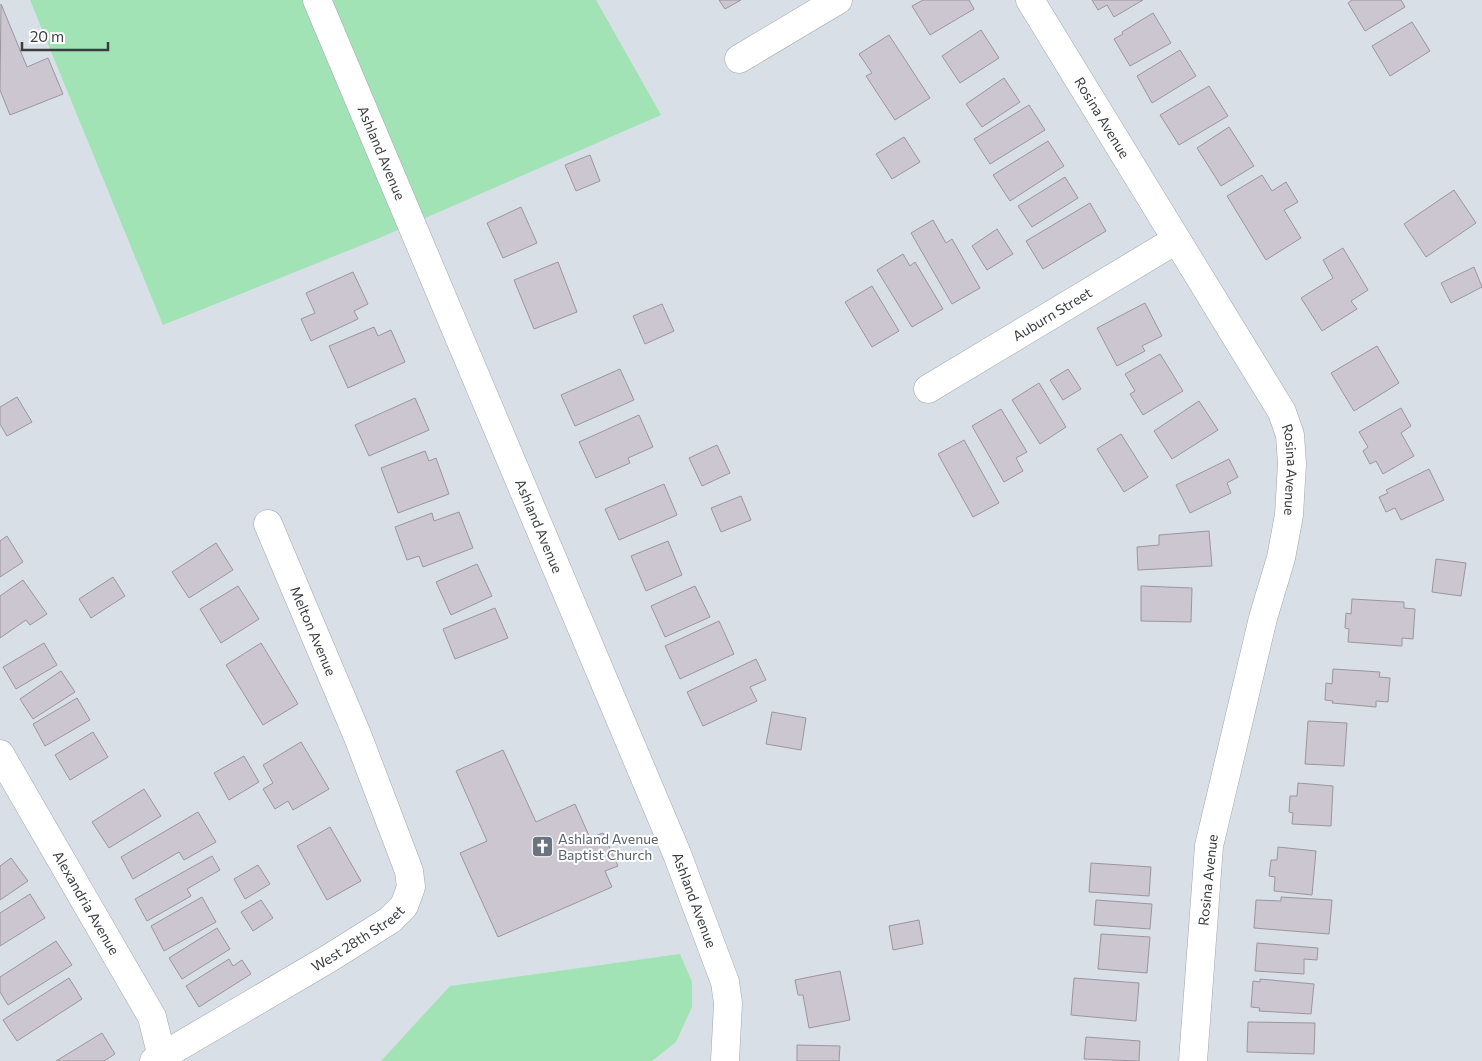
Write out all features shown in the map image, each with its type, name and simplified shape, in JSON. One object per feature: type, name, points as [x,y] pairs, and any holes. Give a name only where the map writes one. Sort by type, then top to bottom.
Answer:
[{"type":"street","name":"Ashland Avenue","points":[[317,0],[677,854],[725,982],[728,1003],[724,1061]]},
{"type":"street","points":[[739,59],[838,0]]},
{"type":"street","name":"Rosina Avenue","points":[[1030,0],[1282,412],[1290,434],[1292,464],[1290,515],[1281,558],[1263,618],[1209,846],[1193,1061]]},
{"type":"street","name":"Auburn Street","points":[[928,389],[1176,240]]},
{"type":"street","name":"Melton Avenue","points":[[268,524],[358,737]]},
{"type":"street","name":"West 28th Street","points":[[160,1059],[328,959],[390,920],[404,906],[411,887],[410,871],[358,737]]},
{"type":"street","name":"Alexandria Avenue","points":[[0,754],[152,1017],[160,1059]]},
{"type":"green space","points":[[30,0],[596,0],[661,115],[377,239],[163,325]]},
{"type":"green space","points":[[680,954],[692,982],[692,1007],[676,1042],[652,1061],[381,1061],[450,986]]},
{"type":"building","points":[[719,0],[741,0],[725,9]]},
{"type":"building","points":[[923,0],[969,0],[974,9],[930,35],[912,6]]},
{"type":"building","points":[[1092,0],[1143,0],[1114,17],[1107,5],[1098,10]]},
{"type":"building","points":[[1352,0],[1401,0],[1405,7],[1365,31],[1348,3]]},
{"type":"building","points":[[1,4],[27,67],[48,58],[63,94],[10,115],[0,90]]},
{"type":"building","points":[[1153,13],[1171,43],[1130,66],[1114,39]]},
{"type":"building","points":[[1412,22],[1430,51],[1390,76],[1372,46]]},
{"type":"building","points":[[981,30],[999,58],[960,83],[942,56]]},
{"type":"building","points":[[889,35],[930,98],[895,120],[866,76],[872,73],[859,54]]},
{"type":"building","points":[[1180,50],[1196,76],[1152,103],[1137,76]]},
{"type":"building","points":[[1004,78],[1020,102],[982,127],[966,104]]},
{"type":"building","points":[[1209,86],[1228,116],[1179,145],[1160,115]]},
{"type":"building","points":[[1029,105],[1045,130],[990,164],[974,139]]},
{"type":"building","points":[[1229,127],[1254,166],[1221,186],[1197,148]]},
{"type":"building","points":[[904,137],[920,162],[892,179],[876,154]]},
{"type":"building","points":[[1048,141],[1064,166],[1010,201],[993,175]]},
{"type":"building","points":[[590,155],[600,181],[576,191],[565,165]]},
{"type":"building","points":[[1262,175],[1272,191],[1286,182],[1298,202],[1284,210],[1301,238],[1266,260],[1227,196]]},
{"type":"building","points":[[1065,177],[1078,198],[1032,227],[1018,206]]},
{"type":"building","points":[[1454,190],[1476,223],[1426,257],[1404,224]]},
{"type":"building","points":[[1090,203],[1106,231],[1043,269],[1026,241]]},
{"type":"building","points":[[521,207],[537,243],[503,258],[487,223]]},
{"type":"building","points":[[933,220],[946,243],[952,239],[980,288],[952,304],[911,233]]},
{"type":"building","points":[[997,229],[1013,254],[987,270],[972,246]]},
{"type":"building","points":[[1343,248],[1368,290],[1351,301],[1357,309],[1322,331],[1301,298],[1333,278],[1323,260]]},
{"type":"building","points":[[903,254],[910,266],[915,262],[943,309],[912,327],[877,270]]},
{"type":"building","points":[[558,262],[577,312],[534,329],[514,280]]},
{"type":"building","points":[[1474,267],[1482,287],[1451,303],[1441,283]]},
{"type":"building","points":[[353,272],[368,304],[354,311],[358,319],[311,341],[301,319],[315,313],[306,293]]},
{"type":"building","points":[[872,286],[899,331],[872,347],[845,302]]},
{"type":"building","points":[[1145,303],[1162,336],[1142,346],[1145,351],[1117,366],[1097,328]]},
{"type":"building","points":[[662,304],[674,331],[645,344],[633,316]]},
{"type":"building","points":[[374,327],[378,336],[391,330],[405,362],[348,388],[329,346]]},
{"type":"building","points":[[1377,346],[1399,383],[1354,411],[1331,373]]},
{"type":"building","points":[[1160,354],[1183,391],[1143,415],[1130,394],[1135,391],[1125,374]]},
{"type":"building","points":[[620,369],[634,400],[575,426],[561,395]]},
{"type":"building","points":[[1068,369],[1081,389],[1063,400],[1050,380]]},
{"type":"building","points":[[1039,383],[1066,427],[1040,444],[1012,400]]},
{"type":"building","points":[[17,397],[32,422],[7,436],[0,424],[0,407]]},
{"type":"building","points":[[415,398],[429,430],[369,456],[355,425]]},
{"type":"building","points":[[1199,401],[1218,430],[1172,459],[1154,431]]},
{"type":"building","points":[[1401,408],[1411,426],[1401,433],[1414,456],[1383,474],[1376,461],[1370,464],[1363,451],[1368,447],[1359,432]]},
{"type":"building","points":[[1001,409],[1027,452],[1016,458],[1023,471],[1004,482],[972,426]]},
{"type":"building","points":[[639,415],[653,447],[628,458],[630,463],[596,478],[579,442]]},
{"type":"building","points":[[1121,434],[1148,477],[1124,492],[1097,449]]},
{"type":"building","points":[[964,440],[999,503],[973,517],[938,454]]},
{"type":"building","points":[[717,445],[730,473],[702,486],[689,458]]},
{"type":"building","points":[[425,451],[429,461],[436,458],[449,494],[398,513],[381,468]]},
{"type":"building","points":[[1229,459],[1238,477],[1227,483],[1231,493],[1190,513],[1176,485]]},
{"type":"building","points":[[1429,469],[1444,500],[1401,520],[1395,508],[1386,512],[1379,497],[1388,493],[1386,490]]},
{"type":"building","points":[[664,484],[677,515],[619,540],[605,509]]},
{"type":"building","points":[[741,496],[751,520],[721,532],[711,508]]},
{"type":"building","points":[[459,512],[473,548],[423,567],[419,556],[407,560],[395,527],[432,513],[434,521]]},
{"type":"building","points":[[1209,531],[1212,566],[1138,570],[1137,547],[1159,545],[1159,535]]},
{"type":"building","points":[[7,536],[23,562],[0,577],[0,541]]},
{"type":"building","points":[[668,541],[682,575],[646,591],[631,556]]},
{"type":"building","points":[[216,543],[233,570],[189,598],[172,572]]},
{"type":"building","points":[[1436,559],[1466,563],[1461,596],[1432,592]]},
{"type":"building","points":[[477,564],[492,596],[451,615],[436,582]]},
{"type":"building","points":[[113,577],[125,596],[91,618],[79,599]]},
{"type":"building","points":[[23,580],[47,614],[30,625],[26,620],[0,638],[0,596]]},
{"type":"building","points":[[238,586],[259,619],[221,643],[200,609]]},
{"type":"building","points":[[695,586],[710,617],[665,637],[651,606]]},
{"type":"building","points":[[1141,586],[1192,588],[1191,622],[1141,621]]},
{"type":"building","points":[[1352,599],[1404,602],[1404,608],[1415,609],[1413,639],[1402,638],[1402,646],[1348,642],[1349,629],[1345,628],[1346,613],[1351,614]]},
{"type":"building","points":[[495,608],[508,638],[455,659],[443,629]]},
{"type":"building","points":[[719,621],[734,654],[680,679],[665,646]]},
{"type":"building","points":[[44,643],[57,665],[16,689],[3,667]]},
{"type":"building","points":[[261,643],[298,704],[263,725],[226,665]]},
{"type":"building","points":[[756,659],[766,680],[750,687],[757,701],[703,726],[687,692]]},
{"type":"building","points":[[1333,669],[1380,672],[1379,677],[1390,678],[1388,702],[1376,701],[1376,707],[1332,703],[1333,701],[1325,700],[1326,683],[1332,684]]},
{"type":"building","points":[[61,671],[75,692],[33,719],[20,699]]},
{"type":"building","points":[[77,698],[90,720],[45,746],[33,724]]},
{"type":"building","points":[[772,712],[806,718],[801,750],[766,744]]},
{"type":"building","points":[[1308,721],[1347,723],[1344,766],[1305,764]]},
{"type":"building","points":[[93,732],[108,757],[70,780],[55,755]]},
{"type":"building","points":[[301,742],[329,789],[293,810],[288,801],[275,809],[263,789],[273,783],[263,765]]},
{"type":"building","name":"Ashland Avenue Baptist Church","points":[[503,750],[536,822],[575,804],[590,838],[603,833],[618,866],[605,871],[612,887],[498,937],[460,853],[487,841],[456,771]]},
{"type":"building","points":[[244,756],[259,782],[229,800],[214,773]]},
{"type":"building","points":[[1298,783],[1333,786],[1331,826],[1292,824],[1293,813],[1289,812],[1290,796],[1297,796]]},
{"type":"building","points":[[144,789],[161,816],[109,848],[92,822]]},
{"type":"building","points":[[198,812],[216,842],[184,860],[179,852],[133,879],[121,857]]},
{"type":"building","points":[[330,827],[361,881],[327,900],[297,846]]},
{"type":"building","points":[[1278,847],[1316,851],[1312,895],[1274,891],[1275,877],[1269,876],[1271,860],[1277,860]]},
{"type":"building","points":[[212,856],[220,870],[187,889],[191,896],[147,921],[135,899]]},
{"type":"building","points":[[11,858],[28,881],[0,900],[0,866]]},
{"type":"building","points":[[1091,863],[1151,867],[1149,896],[1089,892]]},
{"type":"building","points":[[258,865],[270,884],[245,899],[234,879]]},
{"type":"building","points":[[30,894],[45,918],[0,946],[0,913]]},
{"type":"building","points":[[202,897],[216,922],[164,951],[151,926]]},
{"type":"building","points":[[1281,897],[1332,900],[1329,934],[1254,928],[1256,900],[1281,901]]},
{"type":"building","points":[[261,900],[273,918],[253,931],[241,912]]},
{"type":"building","points":[[1096,900],[1152,904],[1150,929],[1094,925]]},
{"type":"building","points":[[919,920],[923,944],[893,950],[889,926]]},
{"type":"building","points":[[217,928],[230,949],[182,979],[169,958]]},
{"type":"building","points":[[1101,934],[1150,937],[1147,973],[1098,969]]},
{"type":"building","points":[[56,941],[72,965],[8,1005],[0,992],[0,977]]},
{"type":"building","points":[[1257,943],[1318,948],[1317,960],[1304,959],[1304,974],[1255,971]]},
{"type":"building","points":[[229,959],[233,966],[242,960],[251,974],[199,1007],[186,986]]},
{"type":"building","points":[[840,971],[850,1020],[809,1028],[803,995],[798,995],[795,980]]},
{"type":"building","points":[[69,978],[82,999],[17,1041],[3,1020]]},
{"type":"building","points":[[1074,978],[1139,983],[1136,1021],[1071,1015]]},
{"type":"building","points":[[1260,979],[1314,984],[1311,1014],[1259,1011],[1260,1008],[1251,1007],[1253,981],[1260,982]]},
{"type":"building","points":[[1248,1022],[1315,1023],[1314,1054],[1247,1052]]},
{"type":"building","points":[[102,1033],[115,1054],[104,1061],[56,1061]]},
{"type":"building","points":[[1086,1037],[1140,1041],[1139,1061],[1084,1059]]},
{"type":"building","points":[[797,1045],[840,1046],[839,1061],[797,1061]]},
{"type":"place","name":"Ashland Avenue Baptist Church","points":[[542,847]]}]
